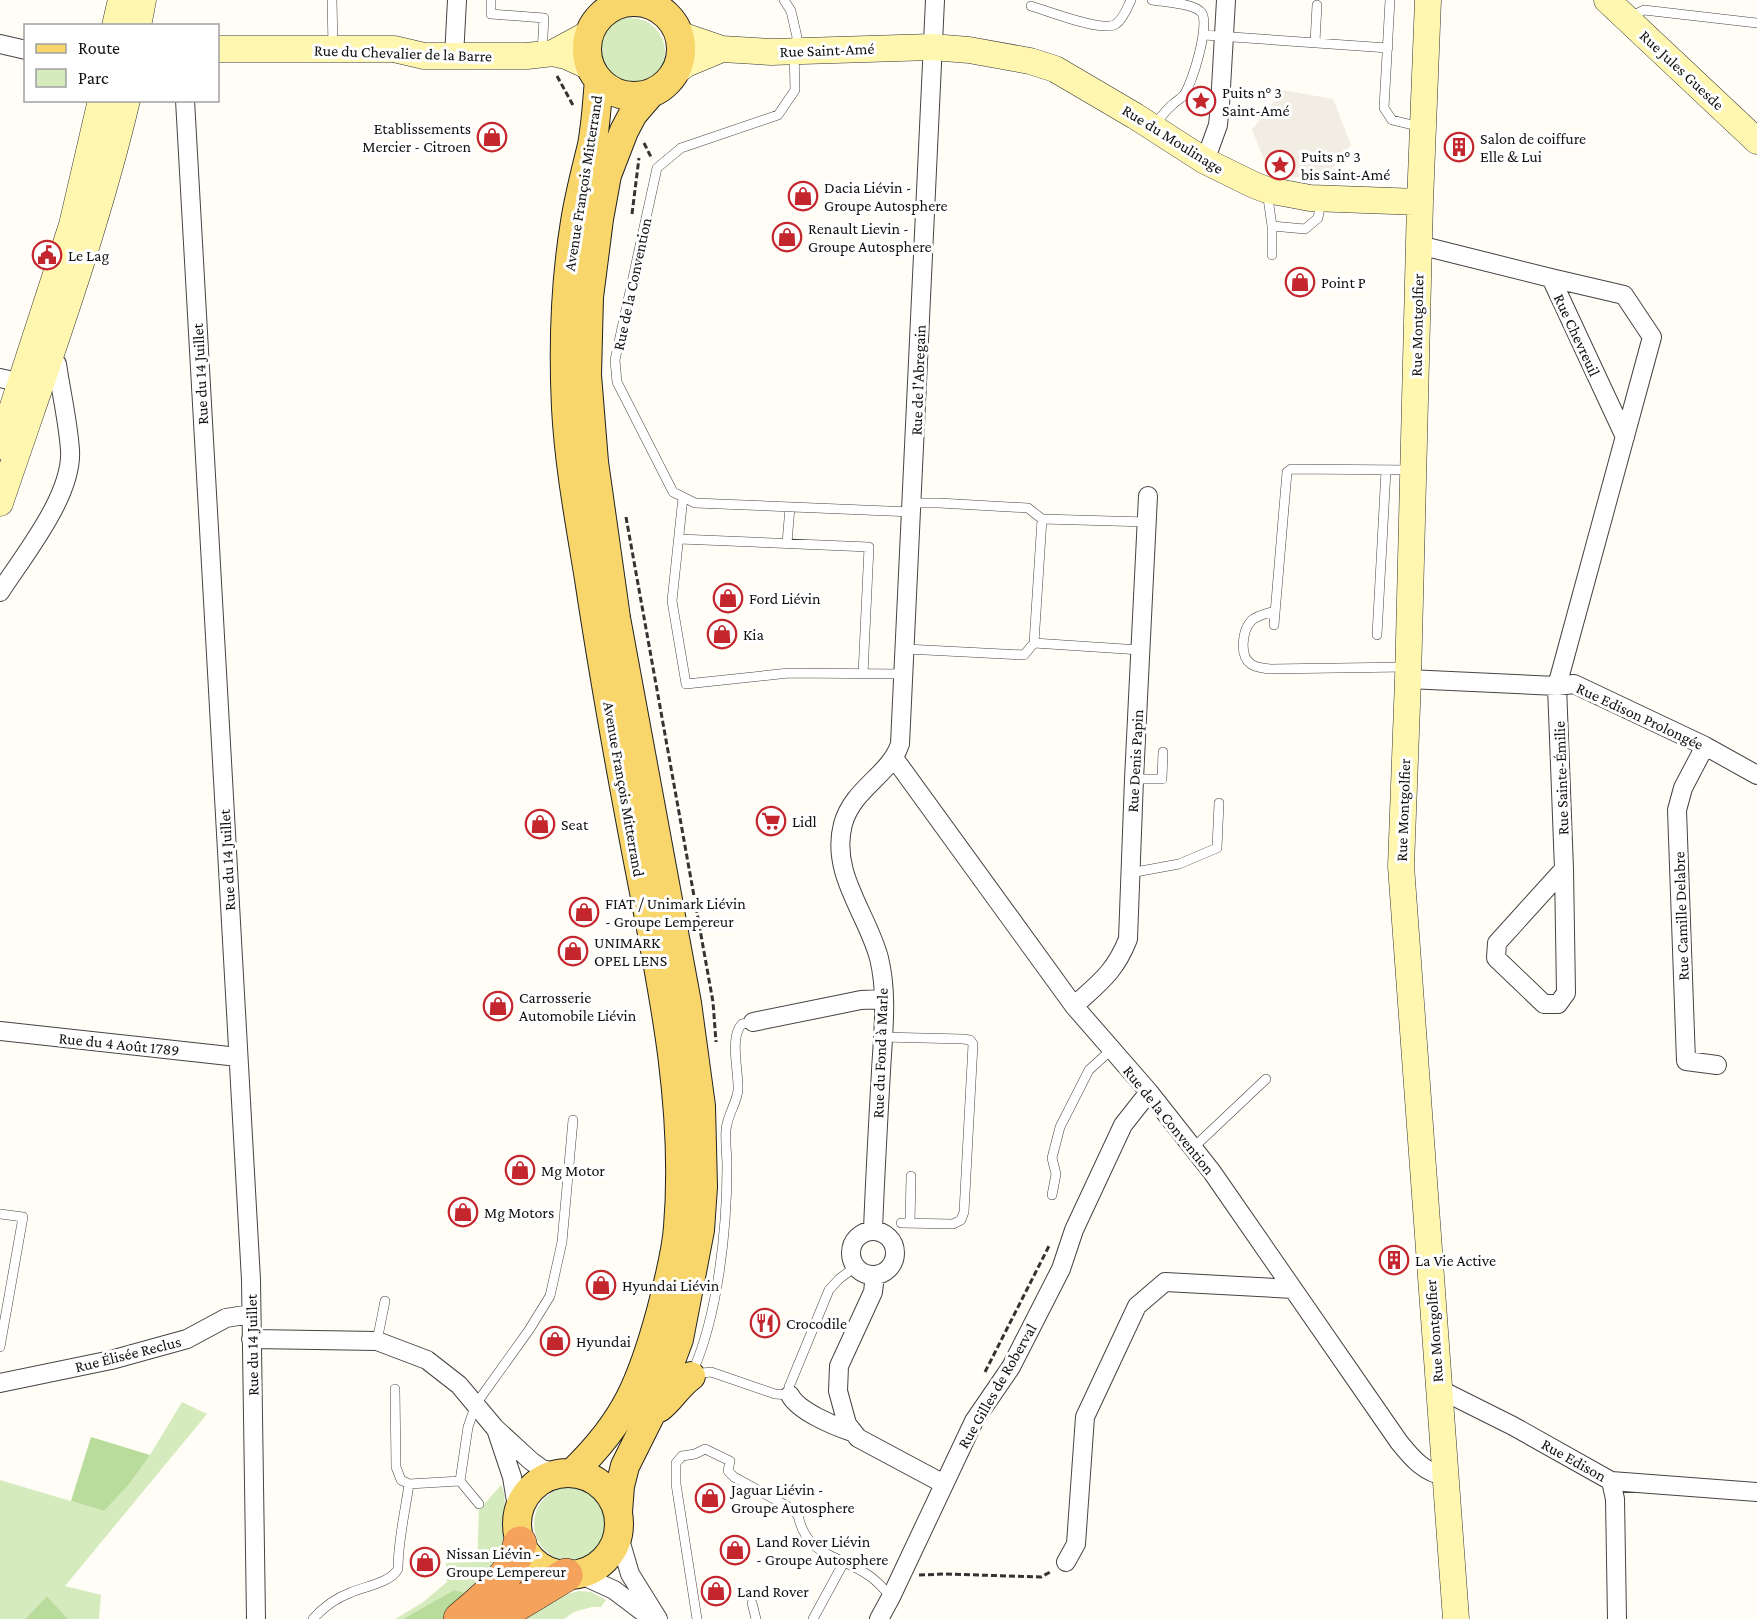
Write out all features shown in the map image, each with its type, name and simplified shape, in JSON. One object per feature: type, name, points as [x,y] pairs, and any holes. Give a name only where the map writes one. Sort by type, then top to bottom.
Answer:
[{"type":"highway","points":[[460,1619],[484,1599],[507,1574],[517,1557],[519,1528]]},
{"type":"highway","points":[[497,1619],[508,1610],[572,1574]]},
{"type":"main road","points":[[655,4],[666,15],[678,34],[680,54],[674,73],[668,81],[651,93],[635,96],[609,90],[594,73],[587,56],[590,33],[609,5],[655,4]]},
{"type":"main road","name":"Avenue François Mitterrand","points":[[565,1473],[615,1426],[632,1398],[653,1340],[672,1268],[678,1230],[681,1184],[677,1111],[666,1013],[609,706],[580,527],[566,407],[567,280],[574,222],[593,136],[594,73]]},
{"type":"main road","name":"Avenue François Mitterrand","points":[[618,1523],[620,1485],[626,1466],[651,1414],[679,1340],[700,1230],[703,1187],[701,1106],[687,1003],[618,628],[594,462],[587,375],[589,297],[605,186],[632,148],[633,114],[651,93]]},
{"type":"main road","points":[[651,1414],[669,1401],[679,1385],[691,1376]]},
{"type":"main road","points":[[565,1473],[585,1475],[597,1481],[614,1500],[618,1523],[614,1547],[605,1559],[594,1568],[572,1574],[542,1568],[529,1557],[519,1528],[529,1490],[542,1479],[565,1473]]},
{"type":"street","points":[[115,24],[121,0]]},
{"type":"street","points":[[138,24],[143,0]]},
{"type":"street","points":[[454,57],[457,0]]},
{"type":"street","name":"Rue de l'Abregain","points":[[894,758],[900,744],[906,649],[935,0]]},
{"type":"street","points":[[1205,161],[1218,125],[1226,0]]},
{"type":"street","name":"Rue Montgolfier","points":[[1428,0],[1401,866],[1456,1619]]},
{"type":"street","name":"Rue Jules Guesde","points":[[1607,0],[1757,141]]},
{"type":"street","points":[[549,59],[590,33]]},
{"type":"street","points":[[678,34],[722,49]]},
{"type":"street","points":[[0,44],[24,50]]},
{"type":"street","name":"Rue Saint-Amé","points":[[722,49],[794,51],[932,47]]},
{"type":"street","name":"Rue du Moulinage","points":[[932,47],[969,50],[1020,59],[1055,69],[1136,116],[1205,161],[1267,190],[1322,198],[1420,202]]},
{"type":"street","name":"Rue du Chevalier de la Barre","points":[[219,49],[394,49],[424,56],[549,59]]},
{"type":"street","points":[[674,73],[686,64],[722,49]]},
{"type":"street","points":[[549,59],[566,56],[594,73]]},
{"type":"street","points":[[0,446],[11,381],[72,225],[100,102]]},
{"type":"street","points":[[2,498],[91,235],[126,102]]},
{"type":"street","name":"Rue du 14 Juillet","points":[[185,102],[251,1280],[256,1619]]},
{"type":"street","points":[[1419,245],[1551,278]]},
{"type":"street","name":"Rue Chevreuil","points":[[1551,278],[1625,437]]},
{"type":"street","name":"Rue Chevreuil","points":[[1551,278],[1624,295],[1652,338],[1557,686]]},
{"type":"street","points":[[0,592],[48,520],[65,483],[70,452],[57,364],[50,359]]},
{"type":"street","name":"Rue Denis Papin","points":[[1074,1006],[1107,976],[1120,959],[1128,939],[1148,496]]},
{"type":"street","name":"Rue Edison Prolongée","points":[[1408,673],[1557,686],[1574,684],[1705,746],[1757,775]]},
{"type":"street","name":"Rue Sainte-Émilie","points":[[1557,686],[1564,869],[1566,993],[1558,1004],[1544,1004],[1496,958],[1497,943],[1564,869]]},
{"type":"street","name":"Rue Camille Delabre","points":[[1705,746],[1683,788],[1677,810],[1686,1061],[1717,1065]]},
{"type":"street","name":"Rue du Fond à Marle","points":[[873,1230],[885,999],[879,958],[871,932],[845,878],[840,843],[843,825],[850,807],[861,792],[894,758]]},
{"type":"street","name":"Rue de la Convention","points":[[894,758],[1074,1006],[1149,1092],[1212,1172],[1399,1442],[1415,1461],[1438,1475],[1446,1476]]},
{"type":"street","points":[[753,1022],[861,1000],[885,999]]},
{"type":"street","name":"Rue du 4 Août 1789","points":[[0,1031],[238,1058]]},
{"type":"street","name":"Rue Gilles de Roberval","points":[[879,1619],[974,1421],[1011,1366],[1061,1269],[1074,1230],[1123,1125],[1149,1092]]},
{"type":"street","points":[[873,1230],[891,1239],[896,1251],[888,1270],[875,1275],[860,1272],[855,1267],[850,1253],[851,1246],[860,1234],[873,1230]]},
{"type":"street","points":[[875,1275],[873,1292],[839,1366],[840,1400],[852,1432],[858,1438],[944,1484]]},
{"type":"street","points":[[1066,1563],[1076,1544],[1085,1417],[1137,1306],[1165,1282],[1293,1289]]},
{"type":"street","name":"Rue Élisée Reclus","points":[[0,1383],[111,1360],[187,1339],[226,1318],[251,1314]]},
{"type":"street","points":[[251,1339],[377,1341],[427,1360],[459,1385],[495,1428],[531,1461],[542,1469],[565,1473]]},
{"type":"street","name":"Rue Edison","points":[[1438,1389],[1514,1426],[1611,1481],[1757,1492]]},
{"type":"street","points":[[790,1395],[796,1404],[814,1415],[837,1428],[852,1432]]},
{"type":"street","points":[[814,1415],[832,1408],[840,1400]]},
{"type":"street","points":[[1442,1425],[1470,1405]]},
{"type":"street","points":[[495,1428],[512,1477],[519,1528]]},
{"type":"street","points":[[1611,1481],[1615,1499],[1617,1619]]},
{"type":"street","points":[[618,1523],[630,1574],[658,1619]]},
{"type":"street","points":[[572,1574],[614,1590],[653,1619]]},
{"type":"lane","points":[[129,24],[135,0]]},
{"type":"lane","points":[[332,0],[333,49]]},
{"type":"lane","points":[[491,0],[491,14],[544,18],[549,59]]},
{"type":"lane","points":[[657,168],[681,147],[778,115],[795,90],[795,28],[791,11],[784,0]]},
{"type":"lane","points":[[1031,6],[1108,27],[1117,23],[1131,0]]},
{"type":"lane","points":[[1152,0],[1192,6],[1202,12],[1204,19],[1204,35],[1184,96],[1162,114],[1153,128]]},
{"type":"lane","points":[[1390,0],[1384,108],[1392,120],[1424,127]]},
{"type":"lane","points":[[1315,42],[1317,5]]},
{"type":"lane","points":[[1628,18],[1644,10],[1757,23]]},
{"type":"lane","points":[[1204,35],[1388,48]]},
{"type":"lane","points":[[2,498],[4,466],[90,210],[102,155]]},
{"type":"lane","name":"Rue de la Convention","points":[[657,168],[615,360],[617,382],[673,492],[683,497]]},
{"type":"lane","points":[[1267,190],[1272,226],[1272,255]]},
{"type":"lane","points":[[1272,226],[1305,229],[1318,218],[1322,198]]},
{"type":"lane","points":[[1274,626],[1287,472],[1291,469],[1414,470]]},
{"type":"lane","points":[[1377,635],[1386,470]]},
{"type":"lane","points":[[904,674],[789,673],[686,684],[672,601],[683,497],[694,503],[790,507],[913,508],[939,503],[1028,508],[1042,519],[1147,522]]},
{"type":"lane","points":[[787,543],[790,507]]},
{"type":"lane","points":[[906,649],[1024,655],[1034,643],[1042,519]]},
{"type":"lane","points":[[679,539],[869,547],[863,674]]},
{"type":"lane","points":[[1275,611],[1254,619],[1246,628],[1244,647],[1246,659],[1253,666],[1270,669],[1408,673]]},
{"type":"lane","points":[[1034,643],[1140,650]]},
{"type":"lane","points":[[1134,779],[1162,779],[1163,752]]},
{"type":"lane","points":[[1130,873],[1179,864],[1217,848],[1219,803]]},
{"type":"lane","points":[[691,1376],[704,1340],[718,1280],[726,1204],[726,1130],[730,1110],[738,1093],[735,1035],[742,1024],[753,1022]]},
{"type":"lane","points":[[882,1037],[963,1038],[970,1040],[973,1044],[964,1212],[961,1220],[953,1224],[906,1223],[911,1176]]},
{"type":"lane","points":[[1052,1195],[1056,1174],[1052,1158],[1060,1127],[1089,1070],[1112,1049]]},
{"type":"lane","points":[[1193,1148],[1266,1079]]},
{"type":"lane","points":[[479,1504],[460,1480],[468,1427],[476,1404],[529,1330],[550,1296],[562,1242],[573,1120]]},
{"type":"lane","points":[[0,1214],[23,1217],[0,1348]]},
{"type":"lane","points":[[691,1376],[711,1372],[775,1394],[790,1395],[789,1387],[829,1290],[855,1267]]},
{"type":"lane","points":[[377,1341],[385,1301]]},
{"type":"lane","points":[[395,1389],[396,1467],[401,1480],[409,1484],[460,1480]]},
{"type":"lane","points":[[697,1619],[676,1484],[676,1463],[682,1456],[695,1454],[705,1449],[730,1461],[728,1471],[734,1477],[793,1510],[798,1515],[801,1529],[808,1541],[822,1552],[870,1576],[891,1598]]},
{"type":"lane","points":[[314,1619],[334,1600],[383,1581],[396,1573],[400,1533],[409,1484]]},
{"type":"lane","points":[[813,1619],[844,1562]]},
{"type":"lane","points":[[752,1603],[756,1619]]},
{"type":"path","points":[[549,59],[578,112]]},
{"type":"path","points":[[632,219],[632,148],[641,137],[657,168]]},
{"type":"path","points":[[625,512],[713,1002],[716,1044]]},
{"type":"path","points":[[914,1575],[1041,1577],[1066,1563]]},
{"type":"green space","points":[[631,18],[644,21],[655,28],[662,39],[665,52],[662,65],[655,76],[644,83],[631,86],[618,83],[607,76],[600,65],[597,52],[600,39],[607,28],[618,21]]},
{"type":"green space","points":[[182,1402],[207,1414],[65,1586],[101,1595],[99,1619],[68,1619],[47,1596],[25,1619],[0,1619],[0,1480],[104,1511],[150,1455]]},
{"type":"green space","points":[[91,1437],[150,1455],[129,1484],[104,1511],[71,1501]]},
{"type":"green space","points":[[501,1485],[505,1497],[504,1545],[487,1575],[470,1594],[454,1590],[403,1619],[395,1619],[422,1603],[447,1582],[446,1563],[477,1562],[479,1510]]},
{"type":"green space","points":[[571,1487],[592,1493],[602,1503],[608,1524],[602,1545],[592,1555],[571,1561],[550,1555],[540,1545],[534,1524],[540,1503],[550,1493]]},
{"type":"green space","points":[[454,1590],[470,1594],[443,1619],[403,1619]]},
{"type":"green space","points":[[579,1591],[591,1592],[606,1600],[601,1607],[574,1612],[564,1619],[519,1619],[568,1594]]},
{"type":"green space","points":[[47,1596],[68,1619],[25,1619]]},
{"type":"shaded area","points":[[1283,90],[1333,99],[1351,145],[1323,180],[1270,174],[1252,130]]},
{"type":"place","name":"Puits n° 3 Saint-Amé","points":[[1201,101]]},
{"type":"place","name":"Etablissements Mercier - Citroen","points":[[492,137]]},
{"type":"place","name":"Salon de coiffure Elle & Lui","points":[[1459,147]]},
{"type":"place","name":"Puits n° 3 bis Saint-Amé","points":[[1280,165]]},
{"type":"place","name":"Dacia Liévin - Groupe Autosphere","points":[[803,196]]},
{"type":"place","name":"Renault Lievin - Groupe Autosphere","points":[[787,237]]},
{"type":"place","name":"Le Lag","points":[[47,255]]},
{"type":"place","name":"Point P","points":[[1300,282]]},
{"type":"place","name":"Ford Liévin","points":[[728,598]]},
{"type":"place","name":"Kia","points":[[722,634]]},
{"type":"place","name":"Lidl","points":[[771,821]]},
{"type":"place","name":"Seat","points":[[540,824]]},
{"type":"place","name":"FIAT / Unimark Liévin - Groupe Lempereur","points":[[584,912]]},
{"type":"place","name":"UNIMARK OPEL LENS","points":[[573,951]]},
{"type":"place","name":"Carrosserie Automobile Liévin","points":[[498,1006]]},
{"type":"place","name":"Mg Motor","points":[[520,1170]]},
{"type":"place","name":"Mg Motors","points":[[463,1212]]},
{"type":"place","name":"La Vie Active","points":[[1394,1260]]},
{"type":"place","name":"Hyundai Liévin","points":[[601,1285]]},
{"type":"place","name":"Crocodile","points":[[765,1323]]},
{"type":"place","name":"Hyundai","points":[[555,1341]]},
{"type":"place","name":"Jaguar Liévin - Groupe Autosphere","points":[[710,1498]]},
{"type":"place","name":"Land Rover Liévin - Groupe Autosphere","points":[[735,1550]]},
{"type":"place","name":"Nissan Liévin - Groupe Lempereur","points":[[425,1562]]},
{"type":"place","name":"Land Rover","points":[[716,1591]]}]
